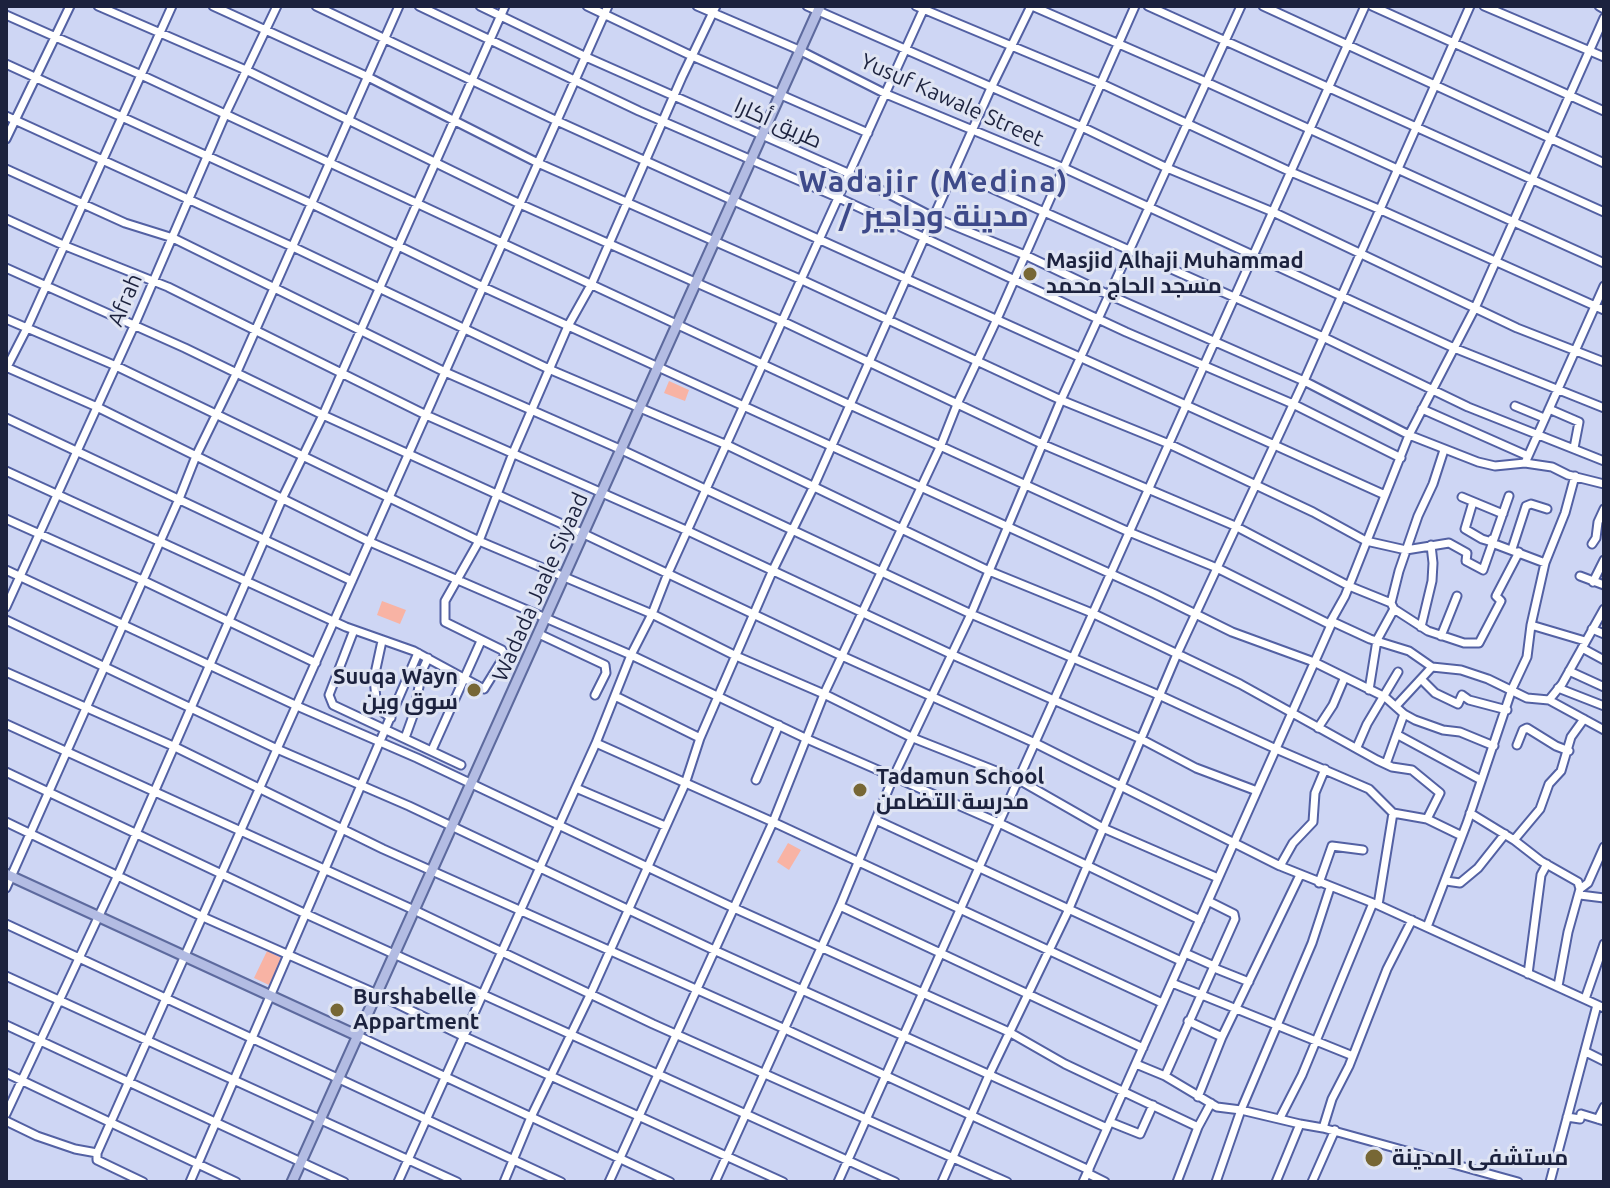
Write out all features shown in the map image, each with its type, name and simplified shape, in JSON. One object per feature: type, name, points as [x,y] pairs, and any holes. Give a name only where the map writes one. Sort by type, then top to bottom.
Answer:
[{"type":"main road","name":"Wadada Jaale Siyaad","points":[[292,1182],[819,8]]},
{"type":"main road","points":[[9,875],[358,1036]]},
{"type":"street","points":[[6,139],[10,118],[35,78],[70,6]]},
{"type":"street","points":[[98,6],[157,34],[203,50],[520,204],[782,321],[1042,444],[1235,526],[1393,606],[1421,627],[1441,636],[1464,643],[1479,643],[1501,601],[1496,596],[1515,550],[1526,506],[1531,504],[1547,509]]},
{"type":"street","points":[[172,6],[27,328],[6,368],[97,407],[370,542],[631,655],[807,739],[999,823],[1200,920]]},
{"type":"street","points":[[213,6],[366,76],[538,163],[1061,400],[1169,444],[1366,541],[1406,550],[1445,542],[1467,553],[1466,561],[1483,570],[1509,496]]},
{"type":"street","name":"Afrah","points":[[6,607],[134,326],[225,115],[277,6]]},
{"type":"street","points":[[316,6],[557,121],[1385,495]]},
{"type":"street","points":[[6,888],[9,875],[32,834],[103,665],[399,6]]},
{"type":"street","points":[[419,6],[1014,281],[1293,404],[1401,458]]},
{"type":"street","name":"طريق أكارا","points":[[480,6],[586,57],[850,174],[933,217],[1025,255],[1304,381],[1409,435],[1465,459],[1495,466],[1527,460]]},
{"type":"street","points":[[6,1114],[118,875],[301,456],[323,415],[505,6]]},
{"type":"street","points":[[587,6],[606,10],[692,56],[868,133]]},
{"type":"street","name":"Yusuf Kawale Street","points":[[697,6],[714,10],[886,94],[1064,168],[1454,348],[1604,408]]},
{"type":"street","points":[[807,6],[819,8],[1167,168],[1273,212],[1475,308],[1604,362]]},
{"type":"street","points":[[504,1182],[685,784],[700,738],[772,572],[813,488],[991,88],[1032,6],[1118,42],[1604,263]]},
{"type":"street","points":[[609,1182],[716,951],[773,822],[824,694],[941,445],[1135,6]]},
{"type":"street","points":[[1148,6],[1604,212]]},
{"type":"street","points":[[715,1182],[859,863],[893,778],[953,655],[1061,400],[1241,6]]},
{"type":"street","points":[[1263,6],[1604,163]]},
{"type":"street","points":[[838,1182],[1365,6]]},
{"type":"street","points":[[1372,6],[1604,111]]},
{"type":"street","points":[[942,1182],[989,1075],[1068,911],[1177,654],[1304,381],[1470,6]]},
{"type":"street","points":[[1484,6],[1604,57]]},
{"type":"street","points":[[398,1182],[596,743],[631,655],[886,94],[922,7],[1100,83],[1291,172],[1604,310]]},
{"type":"street","points":[[143,1182],[97,1160],[97,1153],[606,10]]},
{"type":"street","points":[[6,471],[354,630],[418,653],[484,689],[505,655],[502,650],[445,622],[445,601],[479,541],[568,326],[591,285],[714,10]]},
{"type":"street","points":[[6,15],[1024,485],[1217,568],[1331,623],[1409,651],[1432,667],[1461,670],[1512,689],[1527,698],[1549,700],[1604,730]]},
{"type":"street","points":[[1083,1182],[1349,586],[1409,435],[1475,308],[1604,18]]},
{"type":"street","points":[[6,64],[1232,632],[1314,662],[1385,697],[1404,714],[1494,746]]},
{"type":"street","points":[[10,118],[293,247],[551,370],[727,445],[989,571],[1092,613],[1293,712],[1386,764],[1412,770],[1439,791],[1427,819]]},
{"type":"street","points":[[6,169],[125,223],[173,238],[445,372],[533,409],[971,614],[1370,789],[1393,813],[1427,819],[1462,836]]},
{"type":"street","points":[[955,172],[1323,337],[1431,389],[1604,461]]},
{"type":"street","points":[[6,219],[168,287],[426,415],[688,531],[1141,739],[1196,768],[1257,791]]},
{"type":"street","points":[[6,268],[1035,743],[1280,866],[1376,904],[1601,1006],[1550,1182]]},
{"type":"street","points":[[1527,460],[1604,286]]},
{"type":"street","points":[[6,319],[116,366],[479,541],[652,614],[913,738],[1019,780],[1103,828],[1218,878]]},
{"type":"street","points":[[1515,406],[1544,418]]},
{"type":"street","points":[[1422,409],[1527,460],[1604,484]]},
{"type":"street","points":[[1549,409],[1579,422],[1574,448]]},
{"type":"street","points":[[6,418],[352,581]]},
{"type":"street","points":[[1369,690],[1377,640],[1393,606],[1406,550],[1444,450]]},
{"type":"street","points":[[1427,927],[1446,881],[1512,689],[1527,657],[1545,563],[1565,513],[1575,476]]},
{"type":"street","points":[[1462,497],[1503,514]]},
{"type":"street","points":[[1473,502],[1465,529],[1482,539],[1545,563]]},
{"type":"street","points":[[1592,544],[1604,509]]},
{"type":"street","points":[[6,519],[316,663]]},
{"type":"street","points":[[1421,627],[1432,581],[1431,545]]},
{"type":"street","points":[[1593,582],[1604,560]]},
{"type":"street","points":[[6,570],[559,824],[734,908],[1009,1032],[1065,1064],[1198,1127]]},
{"type":"street","points":[[1580,576],[1604,585]]},
{"type":"street","points":[[1441,636],[1457,596]]},
{"type":"street","points":[[1549,700],[1604,609]]},
{"type":"street","points":[[6,620],[277,749],[452,826],[989,1075],[1109,1125],[1140,1134],[1153,1105]]},
{"type":"street","points":[[1531,625],[1584,645],[1604,660]]},
{"type":"street","points":[[1592,629],[1604,634]]},
{"type":"street","points":[[354,630],[329,695],[333,705],[461,765]]},
{"type":"street","points":[[539,634],[605,665],[606,673],[595,695]]},
{"type":"street","points":[[382,641],[374,678],[376,699],[381,711],[391,718]]},
{"type":"street","points":[[432,750],[481,641]]},
{"type":"street","points":[[190,1182],[418,653]]},
{"type":"street","points":[[405,738],[428,658]]},
{"type":"street","points":[[1396,706],[1432,667]]},
{"type":"street","points":[[1569,671],[1604,687]]},
{"type":"street","points":[[6,672],[173,746],[383,849],[971,1114],[1105,1182]]},
{"type":"street","points":[[1357,747],[1398,672]]},
{"type":"street","points":[[1318,728],[1333,705],[1344,679]]},
{"type":"street","points":[[1422,680],[1435,693],[1458,704],[1462,695],[1469,700],[1507,710]]},
{"type":"street","points":[[1558,688],[1604,706]]},
{"type":"street","points":[[615,696],[700,738]]},
{"type":"street","points":[[1386,764],[1404,714]]},
{"type":"street","points":[[1514,840],[1540,809],[1549,784],[1561,771],[1571,737],[1584,719]]},
{"type":"street","points":[[6,724],[414,910],[676,1035],[1007,1182]]},
{"type":"street","points":[[756,780],[779,725]]},
{"type":"street","points":[[1517,745],[1523,730],[1527,728],[1569,751]]},
{"type":"street","points":[[1398,735],[1481,780]]},
{"type":"street","points":[[596,743],[1162,1003]]},
{"type":"street","points":[[1280,866],[1293,843],[1313,822],[1315,793],[1325,769]]},
{"type":"street","points":[[6,772],[306,914],[895,1182]]},
{"type":"street","points":[[576,788],[665,826]]},
{"type":"street","points":[[1280,1118],[1376,904],[1393,813]]},
{"type":"street","points":[[1470,813],[1578,882],[1580,892]]},
{"type":"street","points":[[876,820],[1181,961]]},
{"type":"street","points":[[6,822],[203,917],[783,1182]]},
{"type":"street","points":[[1446,881],[1460,883],[1478,868],[1505,834]]},
{"type":"street","points":[[1319,883],[1332,846],[1363,850]]},
{"type":"street","points":[[1558,986],[1571,919],[1580,892],[1588,883],[1604,847]]},
{"type":"street","points":[[1528,974],[1541,875],[1547,864]]},
{"type":"street","points":[[1198,1097],[1222,1037],[1300,875]]},
{"type":"street","points":[[1216,1182],[1241,1110],[1312,943],[1330,888]]},
{"type":"street","points":[[1580,892],[1604,898]]},
{"type":"street","points":[[1165,1076],[1236,916],[1208,901]]},
{"type":"street","points":[[840,906],[1143,1048]]},
{"type":"street","points":[[1323,1128],[1332,1099],[1353,1056],[1387,969],[1412,920]]},
{"type":"street","points":[[6,924],[561,1182]]},
{"type":"street","points":[[1585,999],[1604,944]]},
{"type":"street","points":[[1185,953],[1249,982]]},
{"type":"street","points":[[6,976],[457,1182]]},
{"type":"street","points":[[1172,983],[1353,1056]]},
{"type":"street","points":[[1188,1021],[1222,1037]]},
{"type":"street","points":[[6,1025],[344,1182]]},
{"type":"street","points":[[358,1036],[670,1182]]},
{"type":"street","points":[[1586,1052],[1604,1061]]},
{"type":"street","points":[[1136,1064],[1165,1076],[1217,1107],[1335,1130],[1518,1182]]},
{"type":"street","points":[[6,1073],[236,1182]]},
{"type":"street","points":[[1177,1182],[1198,1127],[1211,1103]]},
{"type":"street","points":[[1567,1117],[1580,1119],[1581,1114],[1601,1120],[1604,1107]]},
{"type":"street","points":[[6,1121],[37,1136],[97,1153]]},
{"type":"street","points":[[1276,1182],[1300,1124]]},
{"type":"street","points":[[1312,1182],[1335,1130]]},
{"type":"shaded area","points":[[669,381],[689,390],[685,401],[664,393]]},
{"type":"shaded area","points":[[382,601],[406,610],[400,624],[377,615]]},
{"type":"shaded area","points":[[788,843],[801,850],[789,870],[777,862]]},
{"type":"shaded area","points":[[267,951],[282,958],[269,985],[254,978]]},
{"type":"place","name":"Masjid Alhaji Muhammad مسجد الحاج محمد","points":[[1030,274]]},
{"type":"place","name":"Suuqa Wayn سوق وين","points":[[474,690]]},
{"type":"place","name":"Tadamun School مدرسة التضامن","points":[[860,790]]},
{"type":"place","name":"Burshabelle Appartment","points":[[337,1010]]},
{"type":"place","name":"مستشفى المدينة","points":[[1374,1158]]},
{"type":"district","name":"Wadajir (Medina) / مدينة وداجير","points":[[934,199]]}]
